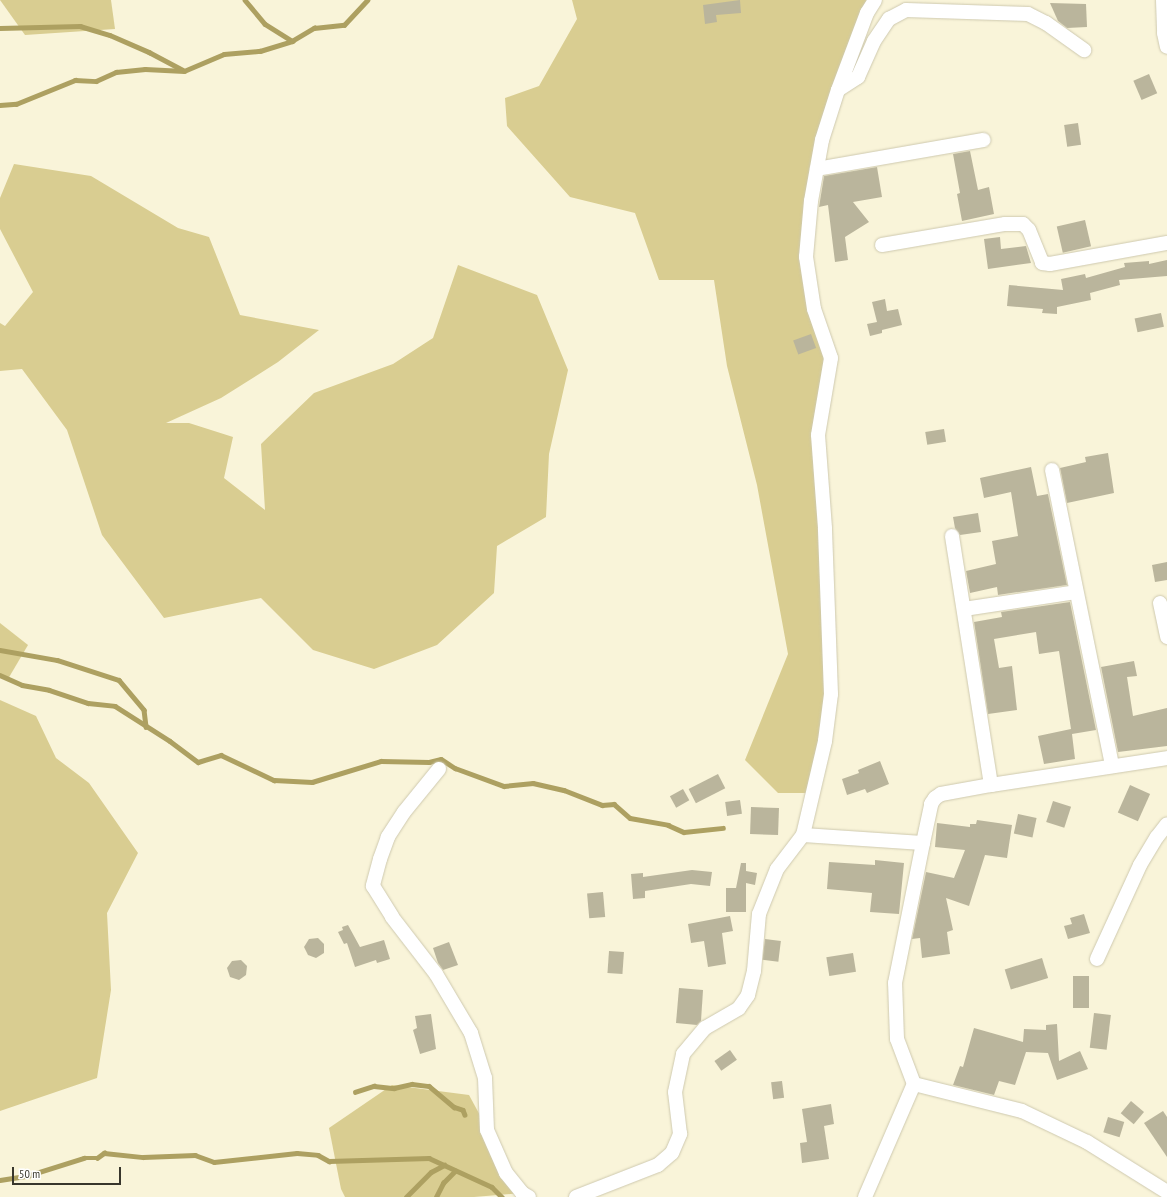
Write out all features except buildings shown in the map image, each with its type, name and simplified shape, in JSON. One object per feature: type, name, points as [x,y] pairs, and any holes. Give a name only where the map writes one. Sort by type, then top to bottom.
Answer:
[{"type":"street","points":[[576,1197],[658,1165],[672,1153],[680,1134],[675,1092],[683,1054],[705,1028],[739,1008],[748,995],[754,971],[759,914],[777,869],[803,835],[825,741],[831,694],[825,536],[818,435],[831,358],[814,309],[806,257],[811,201],[822,140],[838,90],[867,13],[875,0]]},
{"type":"street","points":[[1163,0],[1167,47]]},
{"type":"street","points":[[838,90],[858,76],[874,41],[888,19],[906,10],[1028,14],[1046,23],[1084,50]]},
{"type":"street","points":[[817,169],[984,140]]},
{"type":"street","points":[[882,245],[1005,224],[1023,224],[1029,230],[1042,263],[1050,264],[1167,243]]},
{"type":"street","points":[[1052,470],[1112,766]]},
{"type":"street","points":[[952,536],[991,785]]},
{"type":"street","points":[[964,609],[1076,592]]},
{"type":"street","points":[[1160,603],[1167,637]]},
{"type":"street","points":[[865,1197],[914,1084],[898,1039],[895,982],[931,804],[935,798],[941,794],[991,785],[1167,758]]},
{"type":"street","points":[[439,769],[404,812],[388,837],[380,859],[373,886],[392,917],[436,974],[471,1033],[485,1078],[487,1130],[506,1173],[522,1193],[529,1197]]},
{"type":"street","points":[[1097,959],[1140,865],[1156,837],[1167,824]]},
{"type":"street","points":[[803,835],[923,843]]},
{"type":"street","points":[[914,1084],[1022,1111],[1087,1142],[1167,1192]]},
{"type":"shaded area","points":[[0,0],[111,0],[115,29],[25,35]]},
{"type":"shaded area","points":[[572,0],[875,0],[838,90],[806,257],[831,358],[818,435],[831,694],[813,793],[778,793],[745,760],[788,654],[757,485],[727,366],[714,280],[659,280],[635,213],[570,197],[507,126],[505,98],[539,86],[577,19]]},
{"type":"shaded area","points":[[14,164],[91,176],[178,228],[209,237],[240,315],[319,330],[278,362],[221,398],[166,423],[189,423],[233,437],[224,478],[265,510],[261,444],[314,393],[393,364],[433,338],[458,265],[537,295],[568,370],[549,454],[546,517],[497,546],[494,593],[437,645],[374,669],[313,650],[261,598],[164,618],[102,535],[67,430],[22,369],[0,371],[0,323],[5,326],[33,292],[0,229],[0,198]]},
{"type":"shaded area","points":[[0,623],[28,645],[8,679],[0,677]]},
{"type":"shaded area","points":[[0,700],[36,716],[56,758],[89,783],[138,853],[107,913],[111,990],[97,1078],[0,1111]]},
{"type":"shaded area","points":[[392,1085],[469,1095],[522,1193],[474,1197],[345,1197],[341,1189],[329,1128]]},
{"type":"waterway","points":[[245,0],[265,24],[292,41]]},
{"type":"waterway","points":[[0,105],[16,104],[75,80],[96,81],[116,72],[145,69],[184,71],[224,54],[260,51],[292,41],[314,28],[344,25],[367,0]]},
{"type":"waterway","points":[[0,28],[80,26],[110,35],[149,52],[183,70]]},
{"type":"waterway","points":[[0,650],[57,660],[119,680],[144,710],[146,727]]},
{"type":"waterway","points":[[0,675],[22,685],[49,690],[88,703],[115,706],[170,741],[198,762],[221,755],[274,780],[312,782],[381,761],[429,762],[441,759],[455,768],[504,786],[533,783],[564,790],[602,805],[614,804],[630,818],[668,825],[684,832],[723,828]]},
{"type":"waterway","points":[[355,1092],[374,1086],[394,1088],[412,1084],[429,1086],[454,1107],[463,1110],[465,1115]]},
{"type":"waterway","points":[[0,1180],[30,1175],[84,1158],[97,1158],[104,1153],[143,1157],[195,1155],[214,1162],[297,1153],[318,1155],[329,1161],[429,1158],[492,1187],[502,1197]]},
{"type":"waterway","points":[[406,1197],[431,1172],[444,1165]]},
{"type":"waterway","points":[[436,1197],[443,1183],[455,1171]]}]
